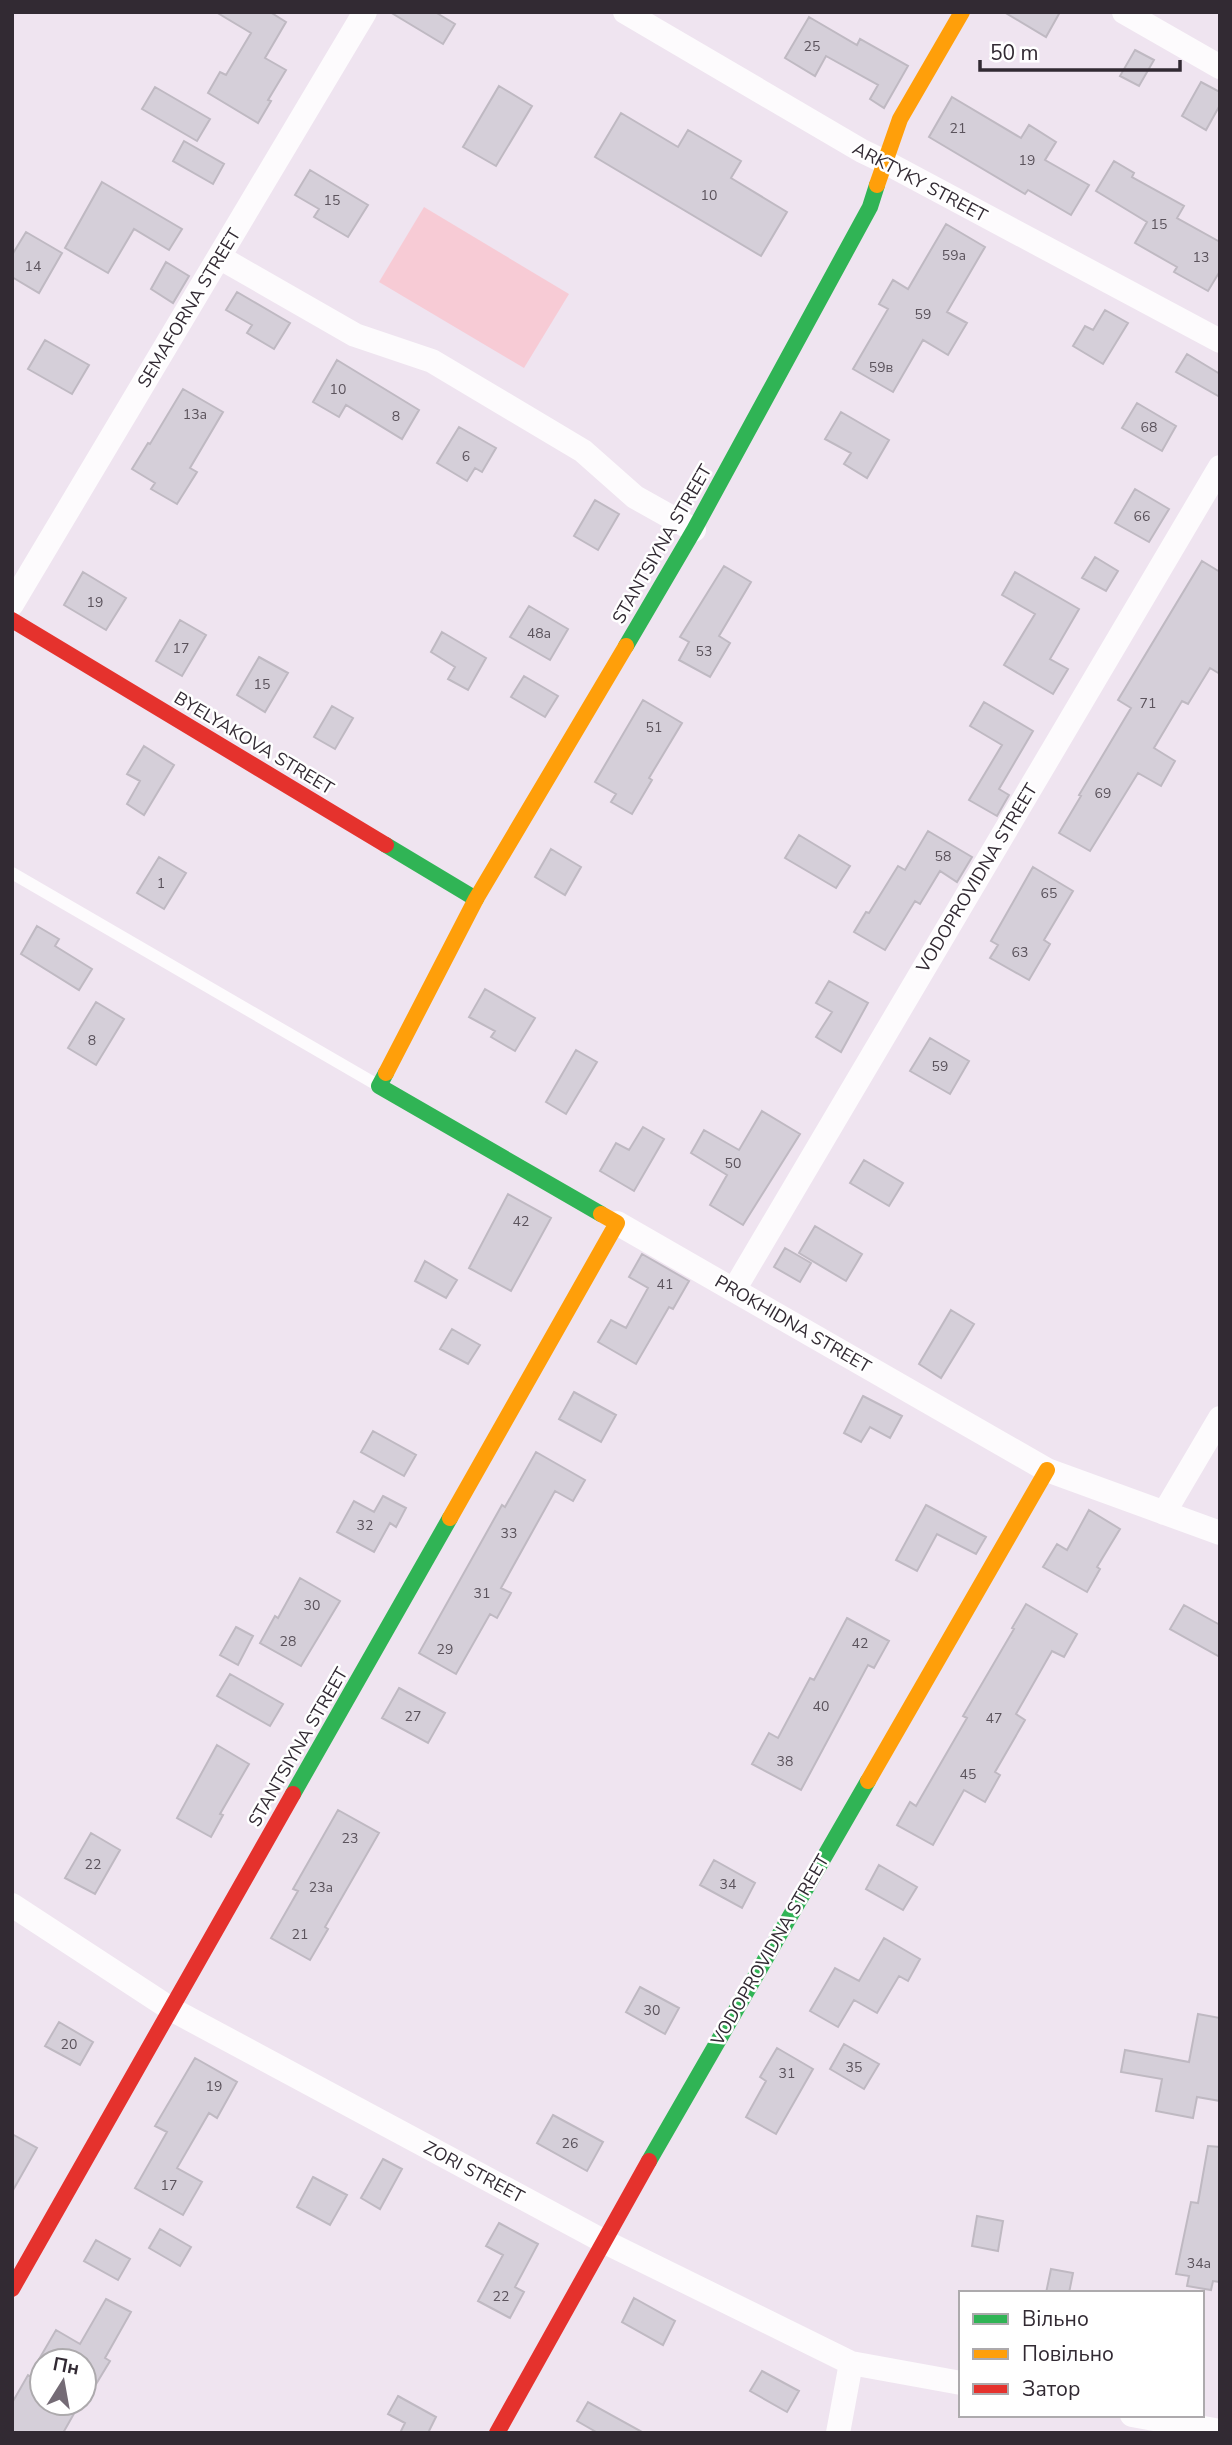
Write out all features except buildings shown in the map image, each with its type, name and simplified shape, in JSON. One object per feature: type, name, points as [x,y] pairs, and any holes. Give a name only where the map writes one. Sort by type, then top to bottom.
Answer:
[{"type":"street","name":"SEMAFORNA STREET","points":[[12,604],[365,12]]},
{"type":"street","name":"ARKTYKY STREET","points":[[625,12],[862,152],[886,162],[1220,341]]},
{"type":"street","name":"STANTSIYNA STREET","points":[[379,1087],[475,899],[694,530],[870,207],[905,109],[962,12]]},
{"type":"street","points":[[1124,12],[1220,67]]},
{"type":"street","points":[[219,257],[355,335],[432,361],[583,451],[635,496],[694,530]]},
{"type":"street","name":"VODOPROVIDNA STREET","points":[[734,1290],[1220,467]]},
{"type":"street","name":"BYELYAKOVA STREET","points":[[12,620],[475,899]]},
{"type":"street","name":"PROKHIDNA STREET","points":[[379,1087],[1047,1470],[1220,1533]]},
{"type":"street","name":"STANTSIYNA STREET","points":[[12,2289],[617,1223]]},
{"type":"street","points":[[1164,1513],[1220,1418]]},
{"type":"street","name":"VODOPROVIDNA STREET","points":[[497,2433],[603,2241],[1047,1470]]},
{"type":"street","name":"ZORI STREET","points":[[12,1905],[171,2009],[603,2241],[851,2363],[959,2384]]},
{"type":"street","points":[[838,2433],[851,2363]]},
{"type":"street","points":[[1143,2417],[1220,2431]]},
{"type":"lane","points":[[12,873],[379,1087]]},
{"type":"shaded area","points":[[424,207],[569,294],[524,368],[379,282]]},
{"type":"traffic: fast","points":[[626,646],[694,530],[870,207],[877,185]]},
{"type":"traffic: fast","points":[[386,845],[476,899]]},
{"type":"traffic: fast","points":[[386,1073],[379,1086],[601,1214]]},
{"type":"traffic: fast","points":[[293,1794],[450,1518]]},
{"type":"traffic: fast","points":[[649,2161],[868,1781]]},
{"type":"traffic: slow","points":[[877,185],[900,119],[962,12]]},
{"type":"traffic: slow","points":[[386,1073],[476,899],[626,646]]},
{"type":"traffic: slow","points":[[450,1518],[617,1223],[601,1214]]},
{"type":"traffic: slow","points":[[868,1781],[1047,1470]]},
{"type":"traffic: jam","points":[[12,620],[386,845]]},
{"type":"traffic: jam","points":[[12,2289],[293,1794]]},
{"type":"traffic: jam","points":[[497,2433],[649,2161]]}]
